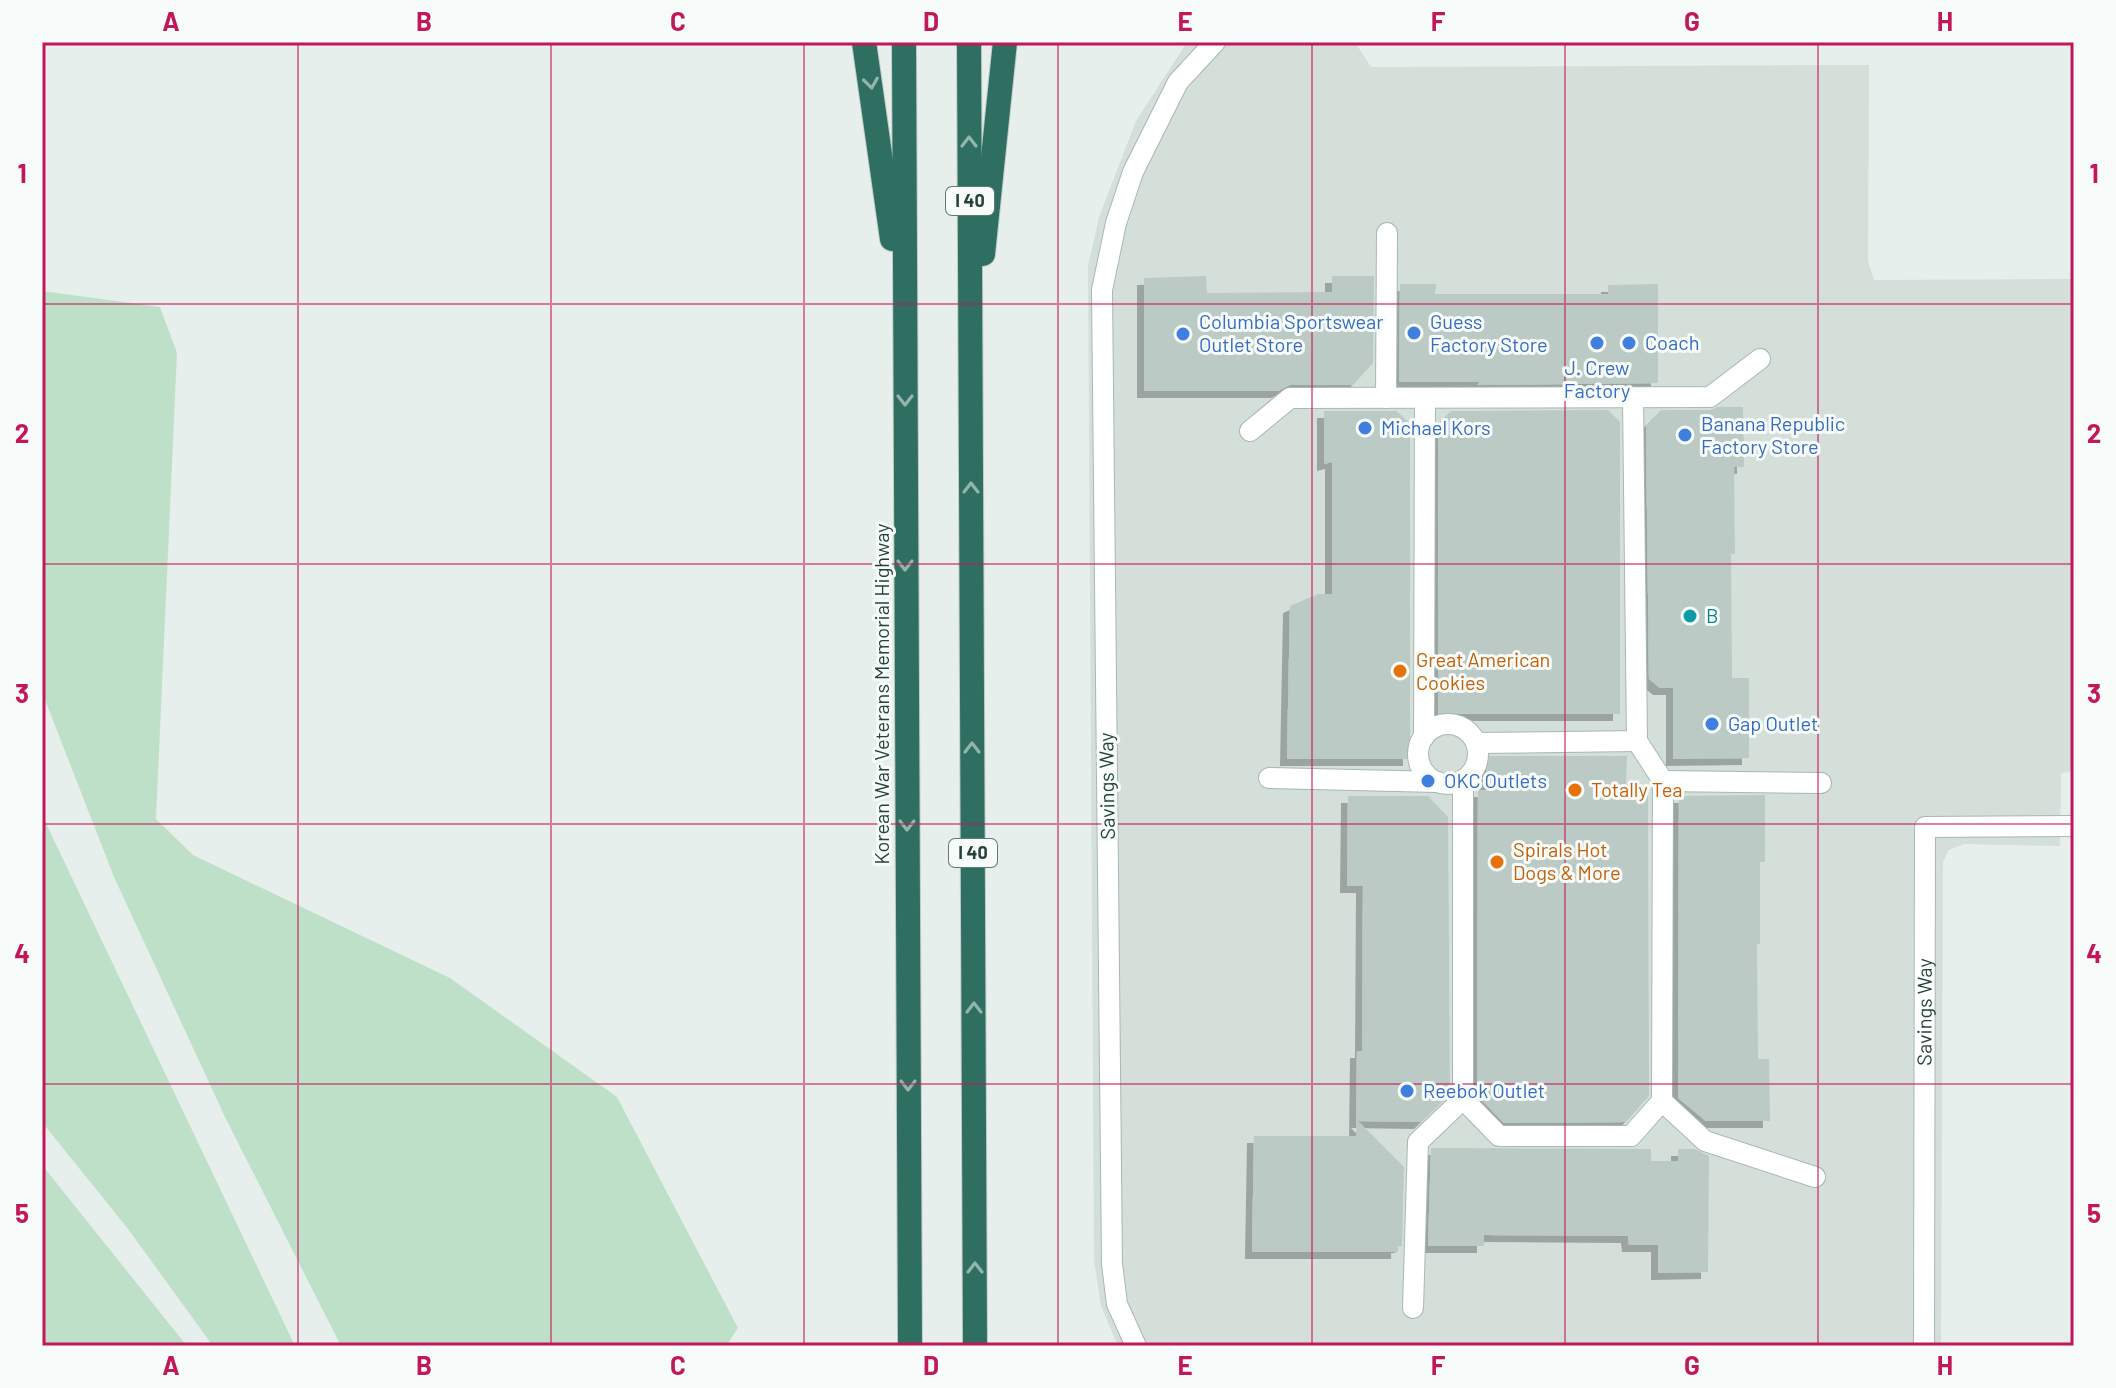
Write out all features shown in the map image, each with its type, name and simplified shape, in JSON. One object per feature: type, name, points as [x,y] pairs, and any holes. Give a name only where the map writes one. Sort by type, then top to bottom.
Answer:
[{"type":"highway","points":[[864,42],[905,341]]},
{"type":"highway","name":"Korean War Veterans Memorial Highway","points":[[904,42],[910,1346]]},
{"type":"highway","name":"I 40","points":[[969,42],[975,1346]]},
{"type":"highway","points":[[970,360],[1005,42]]},
{"type":"street","name":"Savings Way","points":[[1136,1346],[1117,1304],[1112,1264],[1102,290],[1116,223],[1133,172],[1178,82],[1215,42]]},
{"type":"street","points":[[1386,398],[1387,233]]},
{"type":"street","points":[[1250,431],[1290,398],[1710,397],[1760,359]]},
{"type":"street","points":[[1425,398],[1424,737],[1419,760],[1429,777],[1438,782]]},
{"type":"street","points":[[1463,780],[1463,1099],[1499,1136],[1631,1136],[1662,1101],[1663,781],[1637,741],[1633,398]]},
{"type":"street","points":[[1269,778],[1448,784],[1463,780],[1473,771],[1477,762],[1477,743],[1464,728],[1456,725],[1437,726],[1424,737]]},
{"type":"street","points":[[1477,743],[1637,741]]},
{"type":"street","points":[[1663,781],[1821,783]]},
{"type":"street","name":"Savings Way","points":[[1924,1346],[1925,827],[2074,826]]},
{"type":"street","points":[[1413,1308],[1418,1142],[1463,1099]]},
{"type":"street","points":[[1662,1101],[1705,1141],[1815,1177]]},
{"type":"shaded area","points":[[1187,42],[1355,42],[1371,67],[1869,65],[1868,261],[1874,280],[2074,279],[2073,771],[2061,773],[2060,846],[1964,844],[1949,850],[1943,862],[1941,1346],[1118,1346],[1101,1306],[1094,1260],[1088,266],[1099,217],[1136,121]]},
{"type":"green space","points":[[42,291],[160,307],[177,353],[156,819],[193,855],[450,978],[617,1097],[738,1328],[726,1346],[341,1346],[225,1117],[114,877],[42,692]]},
{"type":"green space","points":[[42,815],[295,1346],[213,1346],[128,1229],[42,1122]]},
{"type":"green space","points":[[42,1165],[187,1346],[42,1346]]},
{"type":"building","points":[[1206,276],[1207,293],[1332,292],[1332,276],[1374,276],[1373,363],[1353,385],[1290,385],[1278,391],[1144,391],[1144,278]]},
{"type":"building","points":[[1400,284],[1436,284],[1435,294],[1608,294],[1608,285],[1658,284],[1658,383],[1477,385],[1480,382],[1399,382]]},
{"type":"building","name":"B","points":[[1743,407],[1744,467],[1734,467],[1732,678],[1749,678],[1749,758],[1673,759],[1673,688],[1660,688],[1649,679],[1646,426],[1661,410],[1710,410]]},
{"type":"building","points":[[1608,410],[1620,422],[1620,714],[1438,714],[1438,423],[1451,411]]},
{"type":"building","points":[[1324,411],[1396,411],[1410,423],[1410,759],[1287,759],[1290,606],[1318,594],[1332,594],[1332,462],[1324,464]]},
{"type":"building","points":[[1486,756],[1627,756],[1626,784],[1642,786],[1648,795],[1649,1096],[1626,1122],[1504,1123],[1477,1095],[1478,790],[1486,790]]},
{"type":"building","points":[[1765,795],[1765,862],[1760,862],[1760,944],[1757,944],[1758,1059],[1769,1059],[1770,1121],[1706,1121],[1678,1098],[1679,796]]},
{"type":"building","points":[[1348,796],[1428,796],[1448,817],[1450,1094],[1421,1122],[1358,1121],[1404,1167],[1402,1246],[1398,1246],[1398,1252],[1252,1252],[1254,1136],[1356,1136],[1357,1051],[1362,1051],[1363,886],[1347,886]]},
{"type":"building","points":[[1431,1148],[1651,1149],[1651,1161],[1678,1161],[1678,1149],[1695,1149],[1709,1156],[1708,1272],[1658,1273],[1658,1245],[1629,1245],[1628,1236],[1484,1235],[1484,1246],[1428,1246]]},
{"type":"place","name":"Guess Factory Store","points":[[1414,333]]},
{"type":"place","name":"Columbia Sportswear Outlet Store","points":[[1183,334]]},
{"type":"place","name":"J. Crew Factory","points":[[1597,343]]},
{"type":"place","name":"Coach","points":[[1629,343]]},
{"type":"place","name":"Michael Kors","points":[[1365,428]]},
{"type":"place","name":"Banana Republic Factory Store","points":[[1685,435]]},
{"type":"place","name":"B","points":[[1690,616]]},
{"type":"place","name":"Great American Cookies","points":[[1400,671]]},
{"type":"place","name":"Gap Outlet","points":[[1712,724]]},
{"type":"place","name":"OKC Outlets","points":[[1428,781]]},
{"type":"place","name":"Totally Tea","points":[[1575,790]]},
{"type":"place","name":"Spirals Hot Dogs & More","points":[[1497,862]]},
{"type":"place","name":"Reebok Outlet","points":[[1407,1091]]}]
